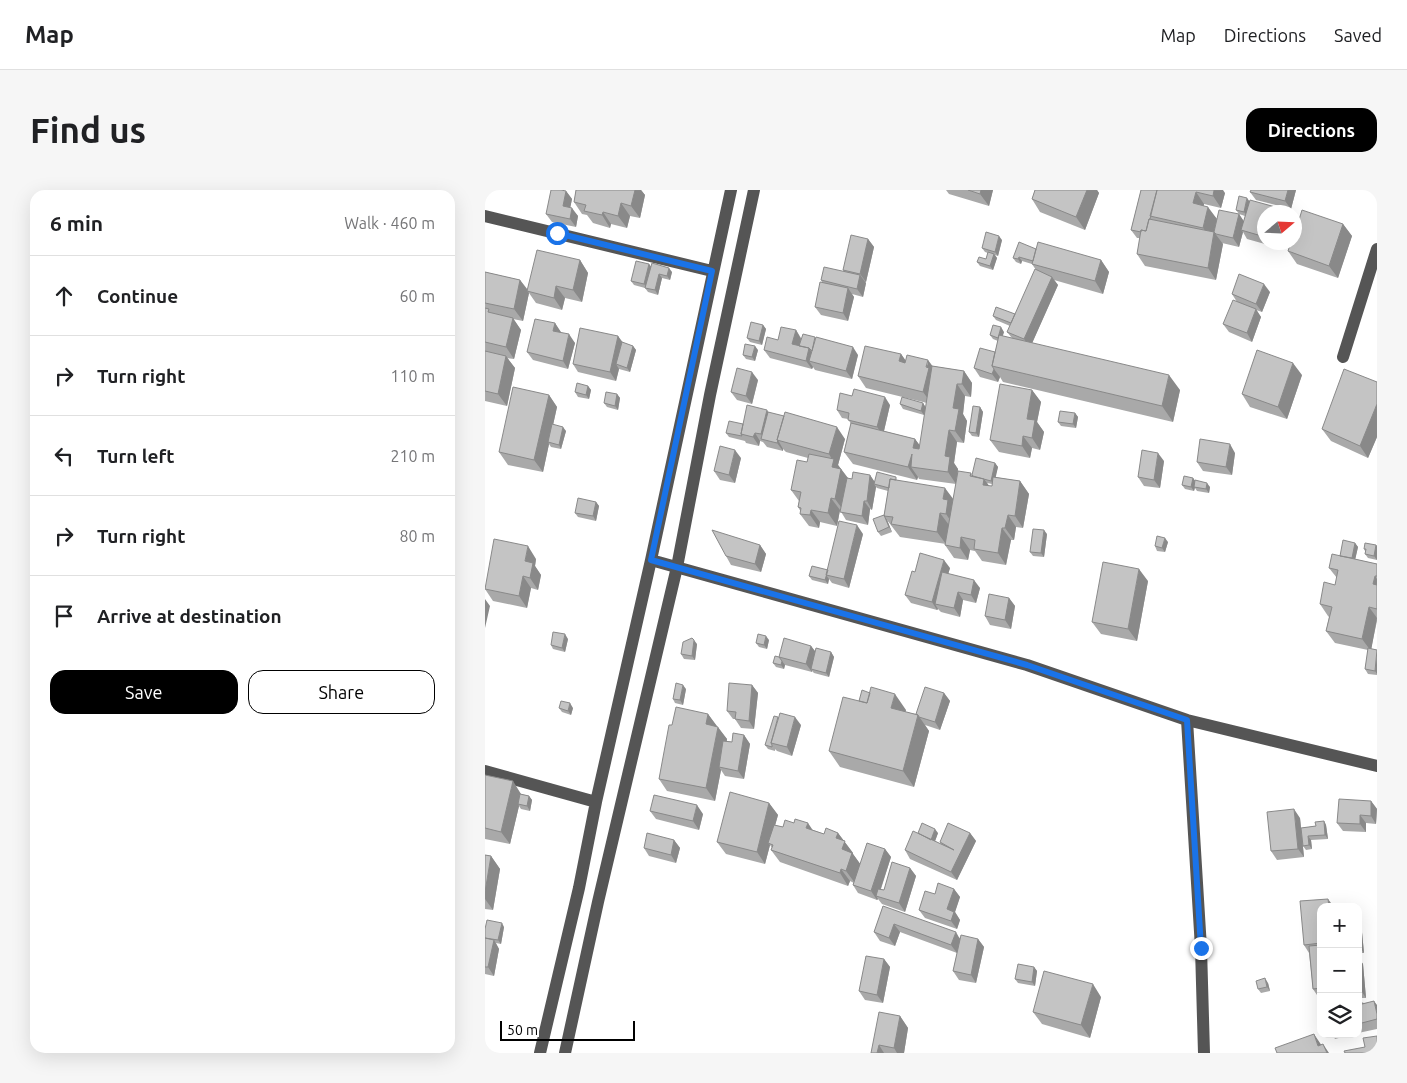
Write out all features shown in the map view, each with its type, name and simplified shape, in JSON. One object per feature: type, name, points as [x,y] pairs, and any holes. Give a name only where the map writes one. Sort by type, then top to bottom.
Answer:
[{"type":"street","points":[[540,1053],[579,888],[596,802],[651,560],[731,190]]},
{"type":"street","points":[[565,1053],[598,902],[677,567],[710,395],[754,190]]},
{"type":"street","points":[[485,216],[712,271]]},
{"type":"street","points":[[1343,357],[1377,250]]},
{"type":"street","points":[[651,560],[1027,665],[1187,720],[1377,766]]},
{"type":"street","points":[[1187,720],[1201,948],[1204,1053]]},
{"type":"street","points":[[485,771],[596,802]]},
{"type":"building","points":[[551,190],[566,191],[563,206],[572,208],[570,219],[546,214]]},
{"type":"building","points":[[576,190],[635,190],[631,206],[621,203],[618,216],[603,212],[602,215],[584,211],[586,205],[574,202]]},
{"type":"building","points":[[968,190],[981,190],[980,194]]},
{"type":"building","points":[[1035,190],[1087,190],[1076,217],[1032,199]]},
{"type":"building","points":[[1141,190],[1157,190],[1146,231],[1141,230],[1141,232],[1131,230]]},
{"type":"building","points":[[1157,190],[1214,190],[1213,196],[1196,192],[1193,203],[1208,207],[1203,228],[1150,216]]},
{"type":"building","points":[[1251,190],[1288,190],[1285,201],[1250,192]]},
{"type":"building","points":[[1239,196],[1247,198],[1244,212],[1236,210]]},
{"type":"building","points":[[1250,200],[1268,205],[1257,205],[1257,235],[1241,230]]},
{"type":"building","points":[[1219,210],[1239,214],[1233,238],[1214,232]]},
{"type":"building","points":[[1302,210],[1343,224],[1329,266],[1288,251],[1302,250]]},
{"type":"building","points":[[1149,219],[1214,232],[1208,268],[1137,254],[1141,230],[1146,231]]},
{"type":"building","points":[[986,232],[999,236],[995,252],[982,248]]},
{"type":"building","points":[[851,235],[868,239],[860,274],[843,270]]},
{"type":"building","points":[[1019,242],[1036,249],[1033,261],[1019,257],[1018,259],[1013,258]]},
{"type":"building","points":[[1038,242],[1101,260],[1095,281],[1032,264]]},
{"type":"building","points":[[537,250],[580,260],[573,290],[556,286],[554,298],[527,291]]},
{"type":"building","points":[[988,252],[994,254],[990,266],[977,262],[979,257],[986,259]]},
{"type":"building","points":[[636,261],[649,264],[644,284],[631,281]]},
{"type":"building","points":[[652,263],[669,268],[667,276],[659,274],[655,290],[645,288]]},
{"type":"building","points":[[824,267],[860,275],[857,289],[821,280]]},
{"type":"building","points":[[1035,269],[1052,277],[1024,339],[1007,332]]},
{"type":"building","points":[[485,272],[520,280],[514,309],[485,303]]},
{"type":"building","points":[[1239,274],[1264,284],[1256,304],[1232,294]]},
{"type":"building","points":[[820,282],[848,288],[843,313],[815,307]]},
{"type":"building","points":[[1233,300],[1256,309],[1247,333],[1223,324]]},
{"type":"building","points":[[996,307],[1015,314],[1011,323],[993,316]]},
{"type":"building","points":[[485,308],[489,309],[488,312],[513,318],[506,347],[485,342]]},
{"type":"building","points":[[535,319],[555,323],[553,331],[569,334],[563,361],[527,352]]},
{"type":"building","points":[[751,322],[763,325],[759,341],[747,338]]},
{"type":"building","points":[[993,325],[1001,327],[998,338],[990,335]]},
{"type":"building","points":[[781,327],[796,330],[792,344],[809,348],[806,361],[764,350],[767,337],[778,340]]},
{"type":"building","points":[[580,328],[618,336],[610,372],[573,364]]},
{"type":"building","points":[[803,334],[815,337],[812,351],[809,348],[799,346]]},
{"type":"building","points":[[999,335],[1169,375],[1162,406],[992,366]]},
{"type":"building","points":[[816,337],[853,347],[846,371],[809,361]]},
{"type":"building","points":[[622,342],[633,346],[627,368],[616,364]]},
{"type":"building","points":[[745,344],[755,346],[752,357],[743,355]]},
{"type":"building","points":[[865,346],[901,354],[899,361],[905,363],[907,355],[928,360],[926,367],[929,368],[923,392],[858,376]]},
{"type":"building","points":[[980,348],[995,352],[992,374],[974,368]]},
{"type":"building","points":[[1257,350],[1293,363],[1278,407],[1242,394]]},
{"type":"building","points":[[485,351],[506,356],[498,394],[485,391]]},
{"type":"building","points":[[932,366],[964,371],[962,384],[957,384],[953,408],[959,409],[955,431],[949,430],[945,456],[950,457],[948,472],[911,467],[912,454],[908,467],[844,452],[851,423],[915,439],[913,448],[919,449]]},
{"type":"building","points":[[737,368],[752,372],[746,396],[731,392]]},
{"type":"building","points":[[1344,369],[1377,382],[1377,404],[1360,446],[1322,429]]},
{"type":"building","points":[[577,383],[588,386],[586,395],[575,392]]},
{"type":"building","points":[[1000,384],[1032,390],[1027,419],[1035,420],[1032,438],[1023,436],[1022,446],[990,440]]},
{"type":"building","points":[[513,387],[549,395],[534,460],[499,452]]},
{"type":"building","points":[[854,389],[885,397],[877,427],[848,420],[849,413],[837,410],[840,393],[852,396]]},
{"type":"building","points":[[606,392],[617,394],[615,406],[604,403]]},
{"type":"building","points":[[902,397],[923,403],[921,411],[900,404]]},
{"type":"building","points":[[747,405],[767,410],[761,434],[755,433],[753,437],[741,434]]},
{"type":"building","points":[[973,406],[980,407],[976,433],[969,432]]},
{"type":"building","points":[[1060,411],[1075,413],[1073,424],[1058,422]]},
{"type":"building","points":[[768,412],[784,416],[777,443],[761,439]]},
{"type":"building","points":[[785,412],[837,427],[829,454],[777,440]]},
{"type":"building","points":[[729,421],[743,424],[742,436],[726,433]]},
{"type":"building","points":[[552,424],[563,427],[559,445],[548,442]]},
{"type":"building","points":[[1200,439],[1230,444],[1226,467],[1197,462]]},
{"type":"building","points":[[720,446],[735,450],[729,475],[714,471]]},
{"type":"building","points":[[1142,450],[1158,453],[1154,480],[1138,477]]},
{"type":"building","points":[[809,454],[834,459],[832,467],[841,469],[835,499],[831,498],[828,513],[811,510],[810,515],[800,514],[801,508],[798,507],[801,492],[791,490],[797,460],[807,462]]},
{"type":"building","points":[[976,458],[995,463],[991,481],[972,475]]},
{"type":"building","points":[[958,471],[971,473],[970,476],[984,479],[983,485],[992,486],[993,477],[1020,481],[1015,516],[1008,515],[1005,528],[1002,528],[998,553],[974,549],[975,540],[961,537],[960,548],[945,545]]},
{"type":"building","points":[[853,472],[870,475],[867,501],[864,501],[862,516],[840,512],[847,478],[852,479]]},
{"type":"building","points":[[877,472],[896,477],[896,480],[890,479],[889,488],[874,484]]},
{"type":"building","points":[[1184,476],[1193,478],[1191,487],[1182,485]]},
{"type":"building","points":[[890,479],[945,488],[943,499],[948,500],[946,514],[940,513],[937,532],[891,524],[893,517],[884,516]]},
{"type":"building","points":[[1195,480],[1207,483],[1206,489],[1194,487]]},
{"type":"building","points":[[578,498],[596,502],[593,516],[575,513]]},
{"type":"building","points":[[884,515],[889,527],[878,532],[873,519]]},
{"type":"building","points":[[839,521],[857,525],[844,579],[826,575]]},
{"type":"building","points":[[1033,529],[1044,530],[1041,553],[1030,552]]},
{"type":"building","points":[[712,530],[760,545],[755,564],[726,556]]},
{"type":"building","points":[[1157,536],[1165,538],[1162,548],[1155,546]]},
{"type":"building","points":[[494,539],[528,546],[525,561],[533,563],[530,578],[523,576],[519,596],[485,589]]},
{"type":"building","points":[[1343,540],[1355,543],[1352,558],[1340,556]]},
{"type":"building","points":[[1365,543],[1376,545],[1374,556],[1365,554]]},
{"type":"building","points":[[920,553],[944,560],[932,602],[905,595],[912,571],[915,572]]},
{"type":"building","points":[[1332,554],[1377,564],[1377,576],[1375,576],[1373,584],[1377,585],[1377,609],[1369,607],[1362,639],[1326,631],[1332,607],[1320,604],[1324,582],[1335,585],[1338,570],[1329,568]]},
{"type":"building","points":[[1103,562],[1139,569],[1128,629],[1092,622]]},
{"type":"building","points":[[812,566],[828,570],[825,580],[809,576]]},
{"type":"building","points":[[942,572],[974,580],[971,595],[958,592],[954,608],[935,604]]},
{"type":"building","points":[[989,594],[1009,598],[1005,620],[985,616]]},
{"type":"building","points":[[553,632],[565,634],[562,648],[551,645]]},
{"type":"building","points":[[758,634],[766,636],[764,645],[756,643]]},
{"type":"building","points":[[692,638],[694,640],[692,656],[681,654],[683,642]]},
{"type":"building","points":[[784,638],[811,646],[806,664],[779,657]]},
{"type":"building","points":[[816,648],[831,652],[826,673],[811,669]]},
{"type":"building","points":[[1368,648],[1377,650],[1375,671],[1365,669]]},
{"type":"building","points":[[775,656],[779,657],[782,661],[781,665],[773,663]]},
{"type":"building","points":[[676,683],[683,685],[680,700],[673,699]]},
{"type":"building","points":[[729,683],[752,685],[749,721],[735,719],[736,712],[727,711]]},
{"type":"building","points":[[871,687],[895,694],[891,708],[918,715],[903,771],[829,751],[843,697],[867,703]]},
{"type":"building","points":[[925,687],[944,693],[935,722],[919,717],[916,714]]},
{"type":"building","points":[[862,690],[870,693],[867,703],[859,701]]},
{"type":"building","points":[[561,701],[570,703],[568,711],[559,708]]},
{"type":"building","points":[[676,707],[708,714],[706,724],[718,727],[706,788],[659,779],[669,725],[672,725]]},
{"type":"building","points":[[780,713],[795,717],[787,747],[771,743]]},
{"type":"building","points":[[774,716],[778,717],[771,743],[772,747],[765,745]]},
{"type":"building","points":[[733,733],[744,735],[738,771],[719,767],[723,741],[732,742]]},
{"type":"building","points":[[485,775],[513,781],[501,832],[485,828]]},
{"type":"building","points":[[730,792],[769,803],[757,852],[717,842]]},
{"type":"building","points":[[520,794],[529,796],[527,806],[518,804]]},
{"type":"building","points":[[654,795],[697,805],[693,821],[650,811]]},
{"type":"building","points":[[1339,799],[1371,801],[1371,816],[1360,815],[1360,824],[1337,823]]},
{"type":"building","points":[[1294,809],[1298,849],[1271,851],[1267,812]]},
{"type":"building","points":[[795,819],[808,823],[806,828],[824,834],[826,828],[838,833],[836,838],[845,841],[842,849],[852,853],[846,871],[841,869],[840,873],[771,850],[773,845],[768,843],[774,825],[783,827],[785,820],[794,823]]},
{"type":"building","points":[[1324,821],[1325,835],[1308,836],[1309,845],[1303,846],[1301,828],[1316,826],[1315,822]]},
{"type":"building","points":[[922,823],[935,829],[931,840],[918,833]]},
{"type":"building","points":[[948,823],[970,833],[951,872],[905,850],[913,831],[954,850],[940,842]]},
{"type":"building","points":[[647,833],[674,840],[671,855],[644,848]]},
{"type":"building","points":[[867,843],[885,849],[871,891],[853,885]]},
{"type":"building","points":[[485,855],[491,856],[485,892]]},
{"type":"building","points":[[892,862],[910,868],[899,903],[876,896],[878,889],[884,890]]},
{"type":"building","points":[[938,883],[954,889],[947,909],[954,912],[951,921],[919,910],[925,891],[935,894]]},
{"type":"building","points":[[1328,899],[1328,903],[1317,903],[1317,943],[1304,945],[1300,901]]},
{"type":"building","points":[[883,906],[956,932],[951,945],[894,924],[889,938],[874,932]]},
{"type":"building","points":[[487,920],[502,923],[498,940],[485,938]]},
{"type":"building","points":[[961,935],[978,939],[971,975],[953,971]]},
{"type":"building","points":[[485,938],[494,940],[488,967],[485,967]]},
{"type":"building","points":[[1317,945],[1317,988],[1313,989],[1309,946]]},
{"type":"building","points":[[866,956],[884,959],[877,995],[859,991]]},
{"type":"building","points":[[1018,964],[1034,967],[1032,982],[1015,979]]},
{"type":"building","points":[[1044,971],[1093,984],[1081,1025],[1033,1012]]},
{"type":"building","points":[[1265,978],[1267,987],[1258,989],[1256,981]]},
{"type":"building","points":[[1374,1001],[1377,1019],[1362,1023],[1362,1004]]},
{"type":"building","points":[[879,1012],[900,1016],[894,1048],[879,1045],[877,1053],[871,1053]]},
{"type":"building","points":[[1314,1034],[1318,1046],[1323,1044],[1327,1053],[1277,1053],[1275,1048]]},
{"type":"building","points":[[1377,1036],[1377,1053],[1345,1053],[1344,1051],[1365,1047],[1363,1038]]},
{"type":"route","points":[[557,233],[712,271],[651,560],[1027,665],[1187,720],[1201,948]]}]
